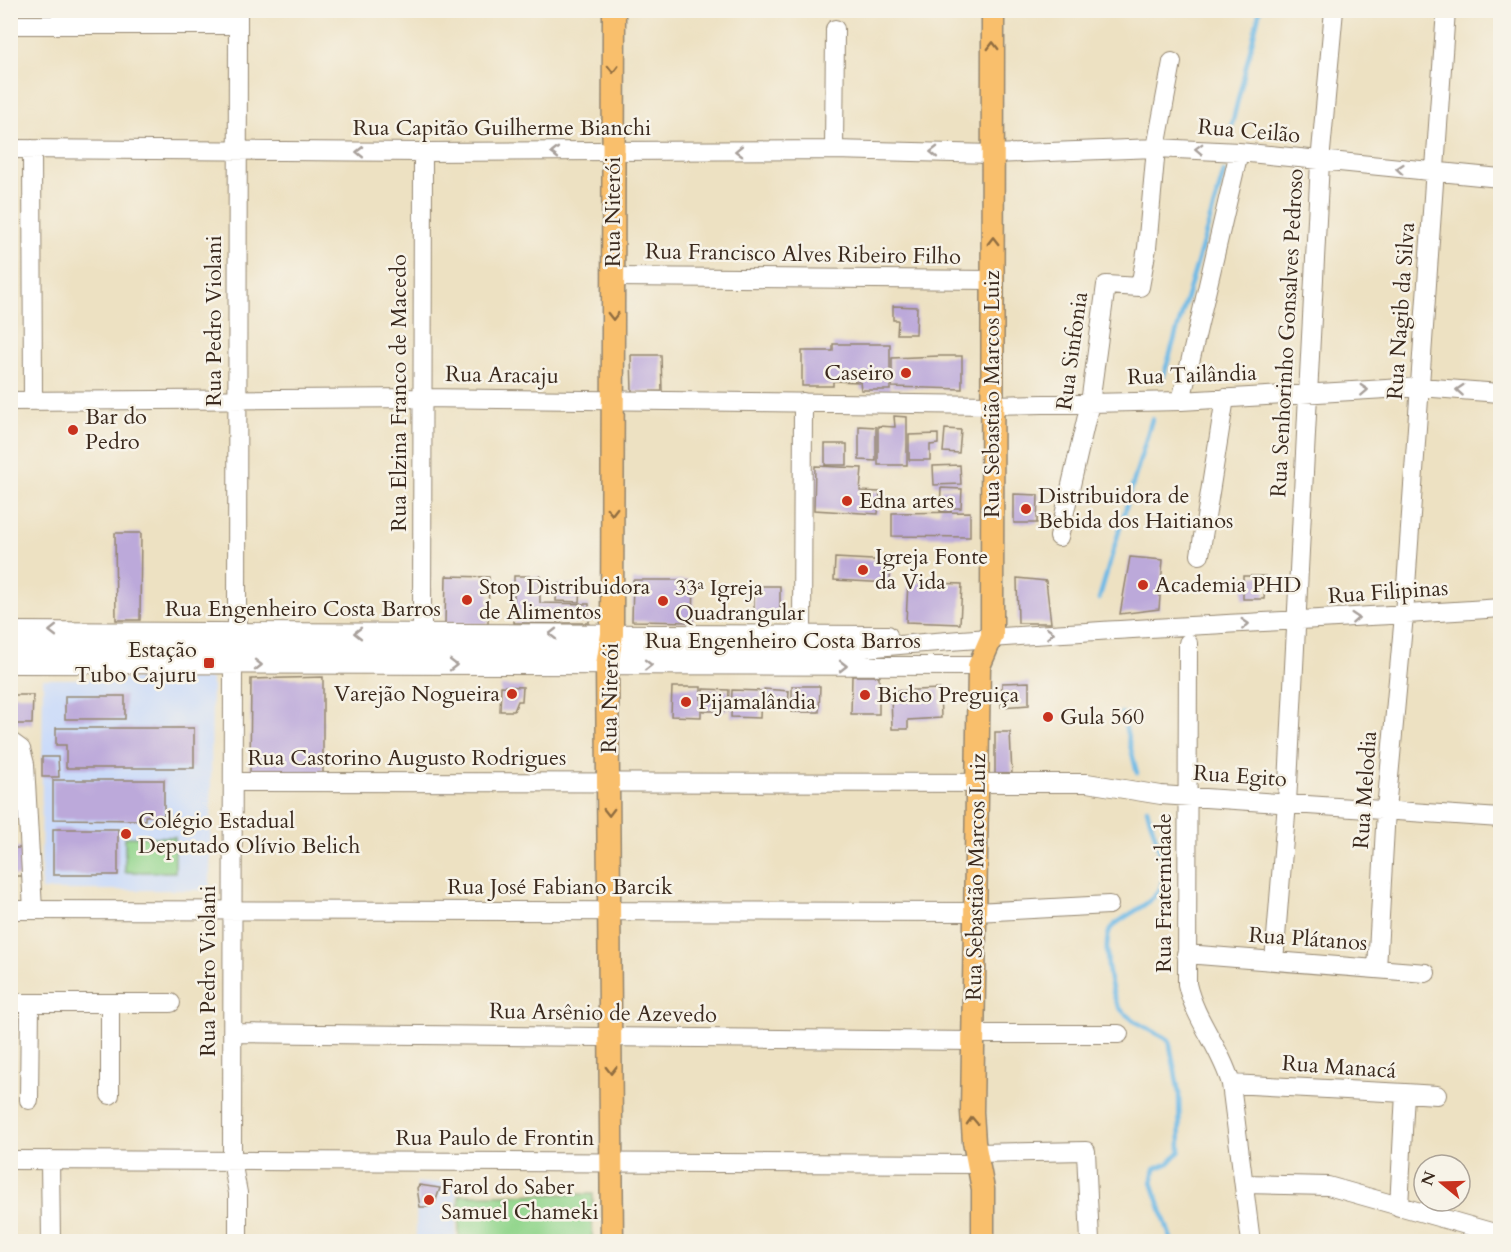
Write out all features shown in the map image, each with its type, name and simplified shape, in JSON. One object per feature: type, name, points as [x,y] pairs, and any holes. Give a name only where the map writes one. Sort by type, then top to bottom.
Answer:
[{"type":"main road","name":"Rua Niterói","points":[[612,1242],[608,783],[614,10]]},
{"type":"main road","name":"Rua Sebastião Marcos Luiz","points":[[983,1242],[983,1189],[972,1126],[979,666],[992,636],[993,10]]},
{"type":"street","name":"Rua Senhorinho Gonsalves Pedroso","points":[[1274,961],[1287,803],[1320,162],[1334,10]]},
{"type":"street","name":"Rua Nagib da Silva","points":[[1404,615],[1446,10]]},
{"type":"street","points":[[10,25],[238,18]]},
{"type":"street","name":"Rua Pedro Violani","points":[[237,632],[238,18]]},
{"type":"street","points":[[834,150],[835,29]]},
{"type":"street","name":"Rua Sinfonia","points":[[1059,537],[1090,403],[1106,285],[1140,287],[1148,241],[1156,148],[1172,62]]},
{"type":"street","name":"Rua Ceilão","points":[[993,154],[1156,148],[1239,152],[1320,162],[1500,178]]},
{"type":"street","name":"Rua Capitão Guilherme Bianchi","points":[[10,149],[613,153],[834,150],[993,154]]},
{"type":"street","points":[[32,149],[33,401]]},
{"type":"street","name":"Rua Elzina Franco de Macedo","points":[[422,633],[423,152]]},
{"type":"street","points":[[1181,401],[1239,152]]},
{"type":"street","name":"Rua Francisco Alves Ribeiro Filho","points":[[613,277],[993,280]]},
{"type":"street","name":"Rua Tailândia","points":[[992,405],[1181,401],[1420,387],[1500,393]]},
{"type":"street","name":"Rua Aracaju","points":[[10,401],[423,398],[992,405]]},
{"type":"street","points":[[1200,555],[1225,398]]},
{"type":"street","points":[[802,635],[803,402]]},
{"type":"street","name":"Rua Filipinas","points":[[992,636],[1297,622],[1500,608]]},
{"type":"street","name":"Rua Melodia","points":[[1377,969],[1386,810],[1404,615]]},
{"type":"street","name":"Rua Engenheiro Costa Barros","points":[[10,631],[422,633],[610,649],[979,666]]},
{"type":"street","name":"Rua Engenheiro Costa Barros","points":[[10,664],[233,664],[610,649],[802,635],[992,636]]},
{"type":"street","points":[[10,647],[854,649],[992,636]]},
{"type":"street","name":"Rua Fraternidade","points":[[1188,643],[1186,954],[1190,996],[1224,1064],[1231,1084],[1251,1242]]},
{"type":"street","points":[[854,649],[979,666]]},
{"type":"street","name":"Rua Pedro Violani","points":[[233,664],[232,1161],[238,1193],[238,1242]]},
{"type":"street","points":[[10,741],[21,749],[25,764],[33,910]]},
{"type":"street","name":"Rua Castorino Augusto Rodrigues","points":[[233,782],[977,784]]},
{"type":"street","name":"Rua Egito","points":[[977,784],[1100,784],[1150,794],[1500,818]]},
{"type":"street","name":"Rua José Fabiano Barcik","points":[[10,910],[975,912],[1109,905]]},
{"type":"street","name":"Rua Plátanos","points":[[1186,954],[1426,973]]},
{"type":"street","points":[[10,1003],[171,1003]]},
{"type":"street","points":[[29,1100],[30,1003]]},
{"type":"street","points":[[110,1003],[110,1095]]},
{"type":"street","name":"Rua Arsênio de Azevedo","points":[[232,1033],[973,1038],[1119,1034]]},
{"type":"street","name":"Rua Manacá","points":[[1231,1084],[1405,1093],[1399,1207]]},
{"type":"street","points":[[1405,1093],[1437,1095]]},
{"type":"street","name":"Rua Paulo de Frontin","points":[[10,1160],[611,1162],[978,1159],[1086,1151],[1090,1242]]},
{"type":"street","points":[[50,1160],[51,1242]]},
{"type":"street","points":[[1244,1184],[1328,1186],[1491,1232],[1500,1239]]},
{"type":"shaded area","name":"Colégio Estadual Deputado Olívio Belich","points":[[43,679],[212,679],[210,890],[41,890]]},
{"type":"shaded area","points":[[457,1182],[456,1241],[416,1242],[417,1183]]},
{"type":"green space","points":[[125,837],[175,837],[175,872],[125,872]]},
{"type":"green space","points":[[593,1194],[592,1241],[459,1241],[459,1195]]},
{"type":"building","points":[[893,306],[917,307],[916,334],[897,334],[898,320],[893,320]]},
{"type":"building","points":[[833,344],[890,344],[890,390],[861,390],[860,382],[833,381],[833,386],[802,386],[802,351],[833,351]]},
{"type":"building","points":[[631,355],[661,355],[662,391],[632,392]]},
{"type":"building","points":[[962,356],[962,389],[892,387],[892,358]]},
{"type":"building","points":[[894,416],[907,417],[907,465],[878,465],[878,426],[895,427]]},
{"type":"building","points":[[859,426],[876,427],[876,461],[859,460]]},
{"type":"building","points":[[945,429],[961,430],[959,453],[943,452]]},
{"type":"building","points":[[938,434],[938,444],[930,445],[930,460],[909,460],[909,435]]},
{"type":"building","points":[[825,444],[847,444],[847,465],[825,465]]},
{"type":"building","points":[[960,465],[961,484],[934,485],[933,466]]},
{"type":"building","points":[[815,466],[862,468],[860,491],[880,492],[878,514],[814,510]]},
{"type":"building","points":[[941,488],[962,489],[961,508],[951,508],[951,512],[940,511]]},
{"type":"building","name":"Distribuidora de Bebida dos Haitianos","points":[[1014,494],[1038,495],[1037,523],[1014,523]]},
{"type":"building","points":[[970,512],[970,537],[892,536],[892,513]]},
{"type":"building","points":[[115,533],[141,533],[140,620],[116,620]]},
{"type":"building","name":"Academia PHD","points":[[1130,557],[1163,560],[1159,609],[1120,614]]},
{"type":"building","name":"Igreja Fonte da Vida","points":[[835,558],[891,561],[890,583],[834,580]]},
{"type":"building","name":"Stop Distribuidora de Alimentos","points":[[446,576],[489,577],[488,624],[445,624]]},
{"type":"building","points":[[514,576],[540,576],[540,603],[589,604],[589,623],[514,623]]},
{"type":"building","points":[[1243,576],[1266,576],[1264,599],[1243,599]]},
{"type":"building","points":[[1017,578],[1046,581],[1051,623],[1018,623]]},
{"type":"building","name":"33ª Igreja Quadrangular","points":[[633,580],[694,580],[693,622],[632,621]]},
{"type":"building","points":[[908,582],[962,584],[960,624],[906,622]]},
{"type":"building","points":[[557,584],[581,585],[580,602],[556,601]]},
{"type":"building","points":[[754,586],[780,586],[780,617],[754,617]]},
{"type":"building","name":"Bicho Preguiça","points":[[852,676],[879,676],[879,714],[851,714]]},
{"type":"building","points":[[323,677],[323,775],[250,773],[251,679]]},
{"type":"building","points":[[1029,682],[1029,705],[1001,707],[1002,683]]},
{"type":"building","name":"Varejão Nogueira","points":[[501,686],[523,687],[522,701],[518,701],[514,711],[500,711]]},
{"type":"building","points":[[792,686],[820,686],[819,712],[792,712]]},
{"type":"building","name":"Pijamalândia","points":[[672,687],[701,687],[701,717],[671,716]]},
{"type":"building","points":[[703,689],[729,690],[728,711],[703,711]]},
{"type":"building","points":[[764,689],[789,691],[788,710],[762,708]]},
{"type":"building","points":[[940,689],[941,718],[908,720],[908,729],[892,729],[891,691]]},
{"type":"building","points":[[732,690],[761,691],[760,718],[731,717]]},
{"type":"building","points":[[10,695],[33,695],[32,724],[10,724]]},
{"type":"building","points":[[65,696],[125,696],[125,719],[65,719]]},
{"type":"building","points":[[56,728],[194,728],[194,768],[66,768],[66,745],[56,745]]},
{"type":"building","points":[[995,732],[1010,732],[1012,775],[995,775]]},
{"type":"building","points":[[42,757],[58,757],[59,777],[42,777]]},
{"type":"building","points":[[53,780],[164,780],[164,815],[145,816],[145,820],[53,819]]},
{"type":"building","points":[[53,829],[118,829],[118,875],[53,875]]},
{"type":"building","points":[[10,848],[23,848],[22,876],[10,876]]},
{"type":"building","name":"Farol do Saber Samuel Chameki","points":[[419,1185],[440,1188],[435,1203],[428,1207],[420,1207],[417,1188]]},
{"type":"waterway","points":[[1229,136],[1260,10]]},
{"type":"waterway","points":[[1162,381],[1224,172]]},
{"type":"waterway","points":[[1099,599],[1152,419]]},
{"type":"waterway","points":[[1122,713],[1137,773]]},
{"type":"waterway","points":[[1147,809],[1161,858],[1163,878],[1161,886],[1152,898],[1112,927],[1107,942],[1107,954],[1113,991],[1119,1007],[1136,1022],[1169,1040],[1179,1093],[1180,1151],[1169,1163],[1155,1169],[1152,1182],[1172,1242]]},
{"type":"place","name":"Caseiro","points":[[906,373]]},
{"type":"place","name":"Bar do Pedro","points":[[73,430]]},
{"type":"place","name":"Edna artes","points":[[847,501]]},
{"type":"place","name":"Distribuidora de Bebida dos Haitianos","points":[[1026,509]]},
{"type":"place","name":"Igreja Fonte da Vida","points":[[863,570]]},
{"type":"place","name":"Academia PHD","points":[[1143,585]]},
{"type":"place","name":"Stop Distribuidora de Alimentos","points":[[467,600]]},
{"type":"place","name":"33ª Igreja Quadrangular","points":[[663,601]]},
{"type":"place","name":"Estação Tubo Cajuru","points":[[209,663]]},
{"type":"place","name":"Varejão Nogueira","points":[[512,694]]},
{"type":"place","name":"Bicho Preguiça","points":[[865,695]]},
{"type":"place","name":"Pijamalândia","points":[[686,702]]},
{"type":"place","name":"Gula 560","points":[[1048,717]]},
{"type":"place","name":"Colégio Estadual Deputado Olívio Belich","points":[[126,834]]},
{"type":"place","name":"Farol do Saber Samuel Chameki","points":[[429,1200]]}]
